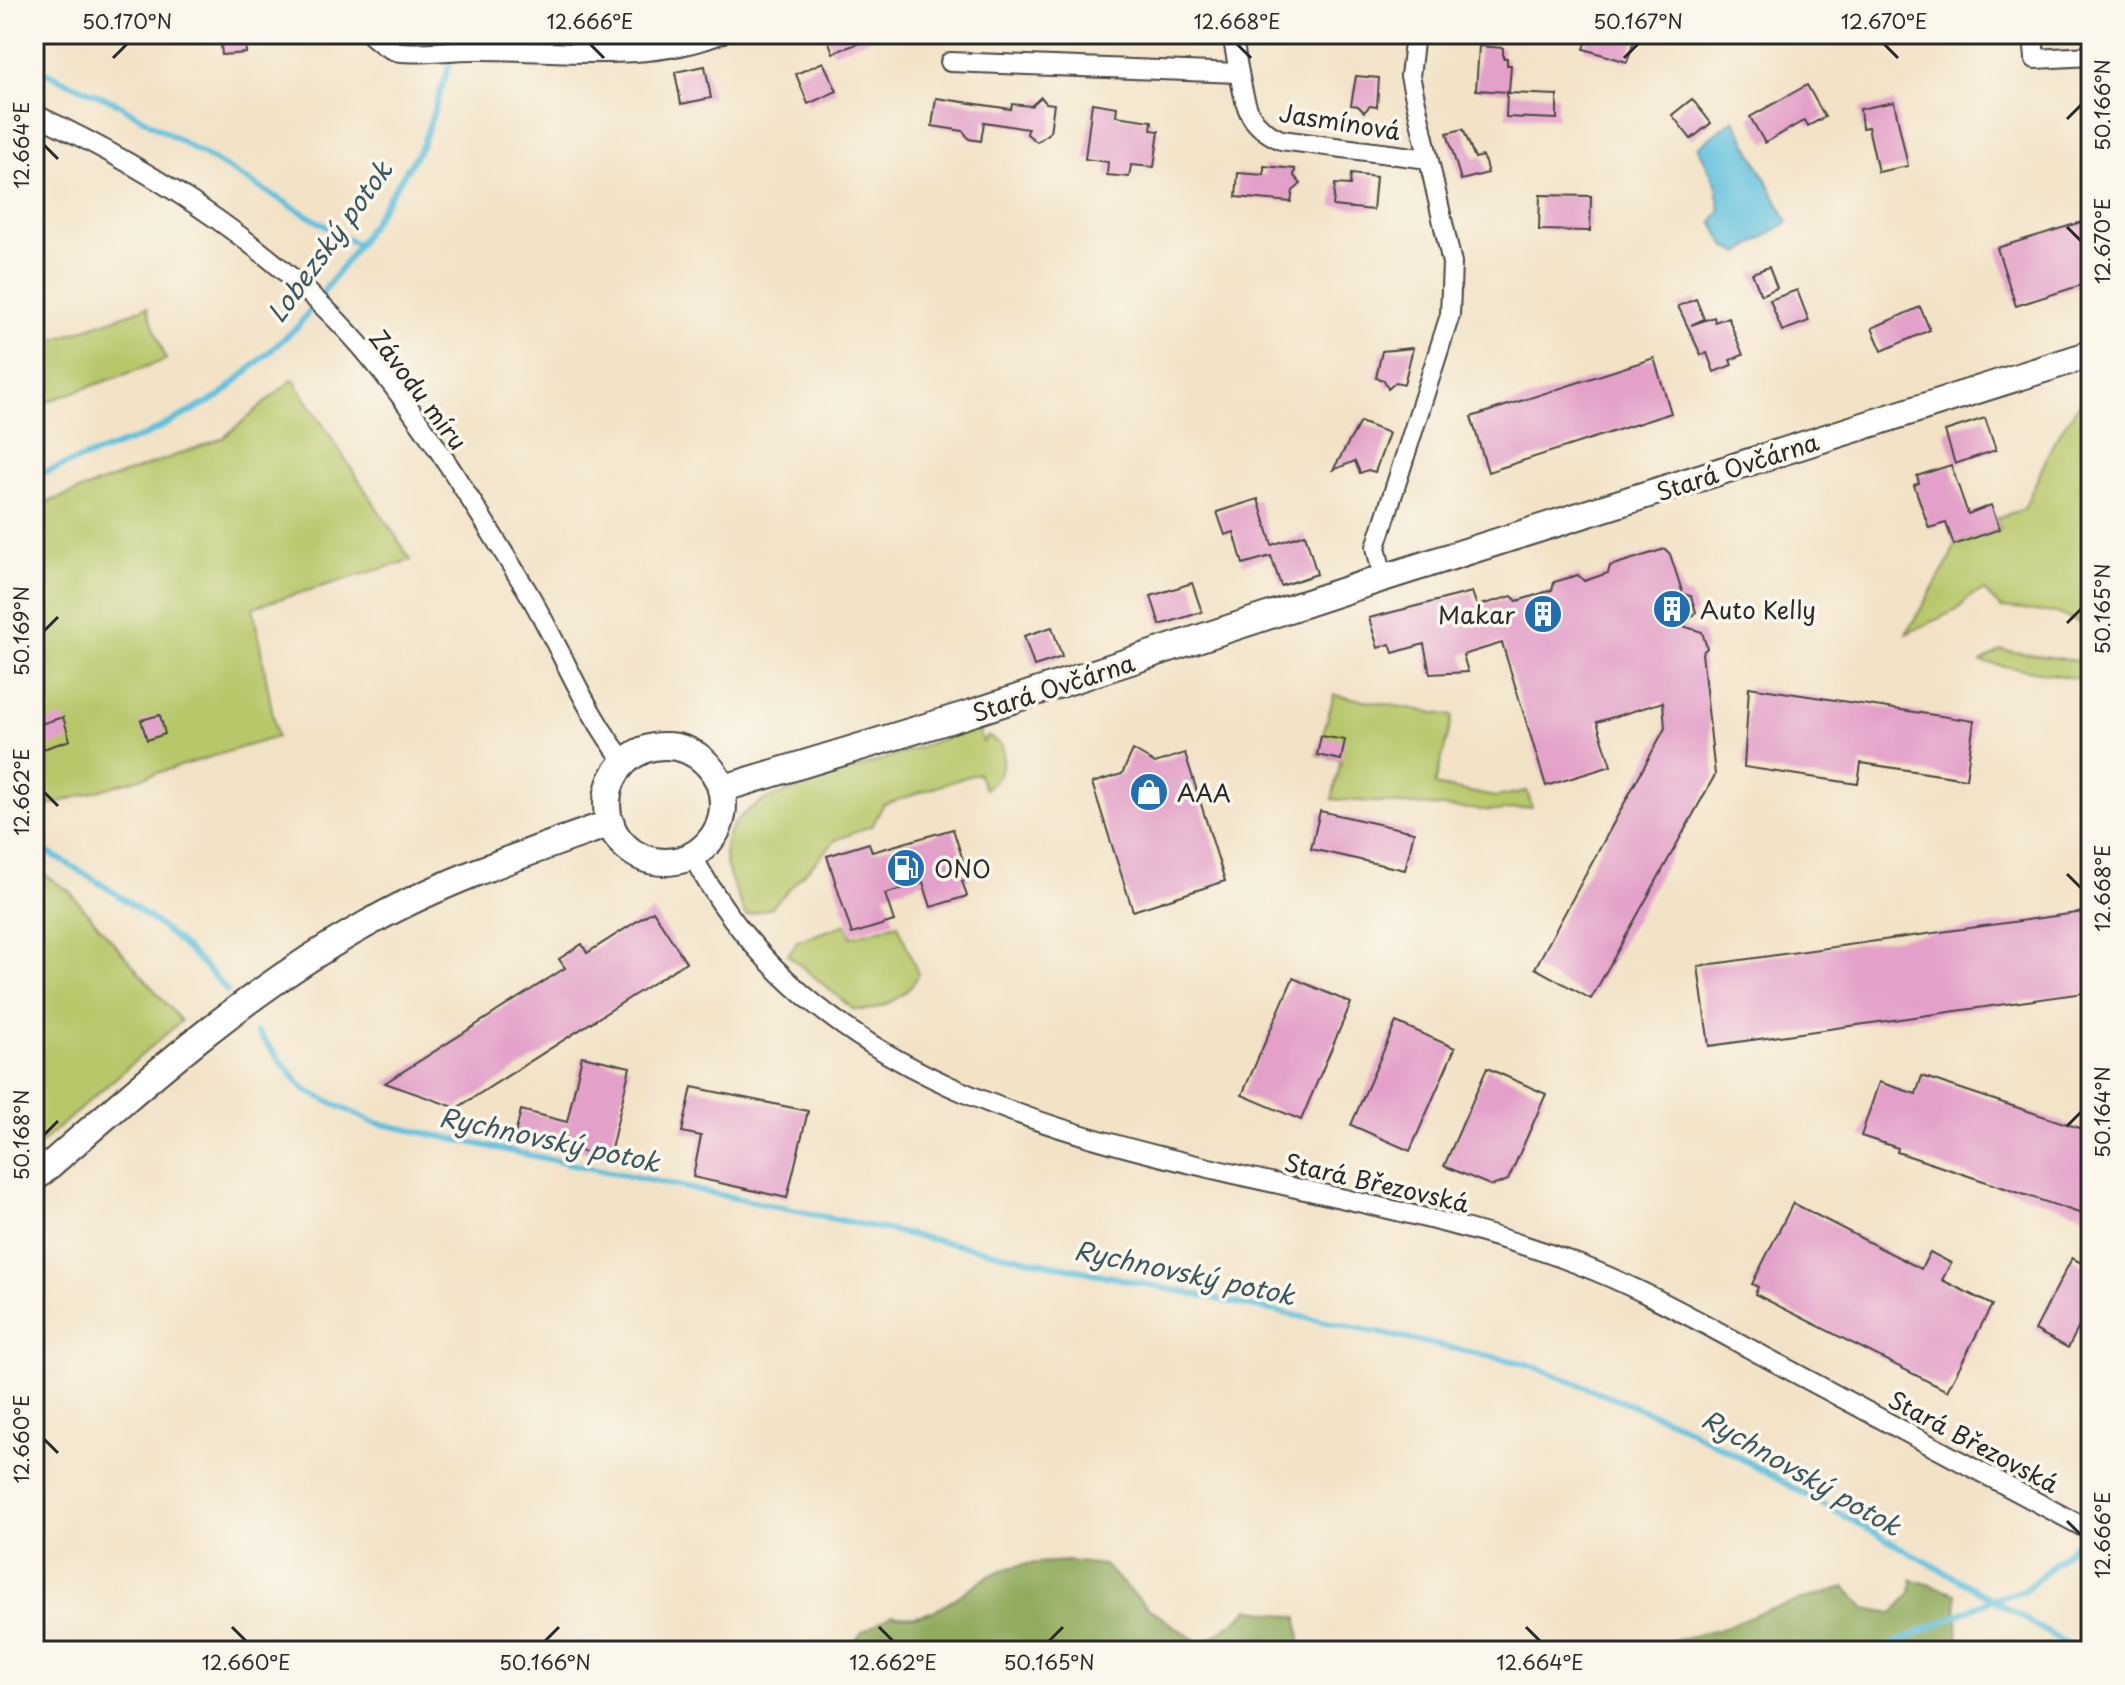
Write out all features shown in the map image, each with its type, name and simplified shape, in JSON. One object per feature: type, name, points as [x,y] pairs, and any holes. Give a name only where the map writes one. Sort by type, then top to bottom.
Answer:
[{"type":"main road","name":"Stará Ovčárna","points":[[721,789],[958,717],[1383,578],[2091,354]]},
{"type":"main road","points":[[678,747],[705,762],[721,789],[719,824],[710,840],[692,855],[662,862],[644,858],[624,844],[611,823],[610,788],[625,762],[653,748],[678,747]]},
{"type":"main road","points":[[34,1179],[173,1057],[265,987],[316,953],[439,888],[611,823]]},
{"type":"street","points":[[370,34],[383,46],[399,52],[481,49],[629,53],[670,48],[721,34]]},
{"type":"street","points":[[950,62],[1239,73],[1232,34]]},
{"type":"street","points":[[1383,578],[1376,547],[1450,315],[1452,263],[1410,76],[1415,34]]},
{"type":"street","points":[[2033,34],[2035,59],[2091,56]]},
{"type":"street","name":"Jasmínová","points":[[1239,73],[1246,109],[1261,131],[1281,140],[1428,159]]},
{"type":"street","name":"Závodu míru","points":[[34,114],[131,163],[247,241],[300,288],[373,361],[440,451],[546,622],[601,726],[625,762]]},
{"type":"street","name":"Stará Březovská","points":[[692,855],[735,927],[787,981],[858,1037],[930,1079],[1056,1127],[1194,1164],[1468,1228],[1575,1263],[1664,1303],[2091,1531]]},
{"type":"green space","points":[[147,307],[166,360],[34,406],[34,347]]},
{"type":"green space","points":[[293,379],[411,560],[253,607],[277,737],[34,810],[34,507],[223,438]]},
{"type":"green space","points":[[2091,387],[2091,628],[2056,613],[2001,608],[1984,591],[1972,595],[1957,610],[1906,634],[1950,559],[1954,545],[2000,529],[1996,518],[2024,509],[2054,441]]},
{"type":"green space","points":[[2001,650],[2084,662],[2091,658],[2091,681],[1981,662]]},
{"type":"green space","points":[[1334,695],[1453,716],[1435,785],[1495,797],[1527,791],[1532,807],[1498,811],[1332,799],[1341,760],[1317,755]]},
{"type":"green space","points":[[978,727],[983,742],[988,736],[1002,746],[1001,770],[990,785],[985,789],[978,773],[883,805],[873,825],[836,840],[771,908],[746,916],[731,881],[725,851],[727,837],[746,812],[765,800]]},
{"type":"green space","points":[[34,867],[69,891],[181,1021],[34,1149]]},
{"type":"green space","points":[[846,924],[851,937],[898,924],[918,974],[908,989],[891,1002],[872,1009],[853,1009],[788,955],[797,941]]},
{"type":"green space","points":[[1068,1561],[1104,1565],[1147,1607],[1202,1645],[1248,1609],[1298,1617],[1301,1651],[848,1651],[862,1632],[892,1615],[907,1617],[934,1611],[980,1581],[1011,1567]]},
{"type":"green space","points":[[1912,1579],[1956,1593],[1958,1651],[1628,1651],[1718,1630],[1758,1613],[1845,1587],[1865,1608],[1893,1613],[1911,1593]]},
{"type":"water","points":[[1734,119],[1788,222],[1739,253],[1726,247],[1712,222],[1720,211],[1717,186],[1698,147]]},
{"type":"building","points":[[220,34],[245,34],[246,53],[222,55]]},
{"type":"building","points":[[826,34],[879,34],[880,35],[833,53]]},
{"type":"building","points":[[1589,34],[1610,34],[1634,41],[1627,62],[1584,49]]},
{"type":"building","points":[[1479,46],[1503,48],[1503,58],[1507,58],[1507,65],[1511,65],[1509,92],[1476,90]]},
{"type":"building","points":[[823,62],[837,91],[808,104],[796,74]]},
{"type":"building","points":[[705,66],[711,98],[681,104],[675,72]]},
{"type":"building","points":[[1356,76],[1379,78],[1377,107],[1370,106],[1364,112],[1358,106],[1351,105]]},
{"type":"building","points":[[1807,85],[1825,117],[1808,126],[1805,120],[1765,143],[1750,117]]},
{"type":"building","points":[[1507,93],[1557,95],[1557,119],[1506,117]]},
{"type":"building","points":[[1041,97],[1046,103],[1054,104],[1050,132],[1037,142],[1027,134],[1028,129],[984,122],[981,141],[969,139],[963,131],[932,126],[936,98],[1011,109],[1012,104],[1031,106]]},
{"type":"building","points":[[1692,99],[1711,123],[1691,139],[1672,115]]},
{"type":"building","points":[[1894,102],[1908,166],[1878,172],[1868,127],[1862,128],[1860,109]]},
{"type":"building","points":[[1092,103],[1117,107],[1116,116],[1152,121],[1151,130],[1159,131],[1154,167],[1131,165],[1129,177],[1107,175],[1108,162],[1085,159]]},
{"type":"building","points":[[1463,129],[1475,158],[1483,156],[1488,173],[1461,180],[1447,133]]},
{"type":"building","points":[[1264,166],[1295,169],[1294,176],[1301,184],[1293,191],[1291,202],[1236,197],[1238,173],[1264,175]]},
{"type":"building","points":[[1351,174],[1376,177],[1373,210],[1333,206],[1335,184],[1350,185]]},
{"type":"building","points":[[1540,195],[1591,196],[1590,231],[1539,230]]},
{"type":"building","points":[[2091,219],[2091,282],[2016,306],[1997,248]]},
{"type":"building","points":[[1769,267],[1777,288],[1761,295],[1752,273]]},
{"type":"building","points":[[1797,290],[1809,321],[1782,331],[1770,300]]},
{"type":"building","points":[[1696,299],[1704,319],[1691,325],[1714,317],[1715,322],[1728,317],[1743,355],[1730,360],[1732,365],[1714,372],[1707,353],[1701,355],[1678,306]]},
{"type":"building","points":[[1920,307],[1930,330],[1882,351],[1872,328]]},
{"type":"building","points":[[1413,348],[1404,384],[1396,382],[1388,389],[1384,380],[1376,378],[1382,351]]},
{"type":"building","points":[[1654,358],[1671,413],[1488,472],[1471,417]]},
{"type":"building","points":[[1985,418],[1996,450],[1955,464],[1945,431]]},
{"type":"building","points":[[1360,422],[1389,433],[1375,472],[1368,470],[1360,473],[1355,461],[1333,470]]},
{"type":"building","points":[[1951,465],[1968,514],[1991,505],[2000,529],[1954,545],[1946,523],[1929,528],[1914,485],[1919,483],[1917,476]]},
{"type":"building","points":[[1258,499],[1272,545],[1305,534],[1317,574],[1281,586],[1271,556],[1243,564],[1234,532],[1225,535],[1217,512]]},
{"type":"building","points":[[1665,549],[1670,554],[1683,594],[1691,596],[1696,612],[1683,626],[1702,632],[1707,648],[1702,653],[1715,775],[1591,999],[1535,968],[1665,728],[1663,702],[1597,722],[1611,766],[1546,786],[1502,643],[1463,655],[1468,672],[1430,674],[1424,644],[1393,653],[1390,644],[1378,648],[1369,618],[1472,592],[1477,606],[1512,596],[1517,601],[1552,590],[1554,582],[1578,575],[1584,581],[1608,573],[1610,566]]},
{"type":"building","points":[[1192,583],[1202,612],[1160,625],[1151,596]]},
{"type":"building","points":[[1052,627],[1062,657],[1034,666],[1024,636]]},
{"type":"building","points":[[1749,687],[1974,721],[1966,779],[1861,763],[1858,784],[1744,767]]},
{"type":"building","points":[[160,715],[165,734],[147,740],[141,720]]},
{"type":"building","points":[[63,717],[70,740],[34,752],[34,726]]},
{"type":"building","points":[[1321,736],[1345,740],[1341,760],[1317,755]]},
{"type":"building","points":[[1133,750],[1155,763],[1185,753],[1225,881],[1133,911],[1092,783],[1122,774]]},
{"type":"building","points":[[1320,811],[1414,832],[1405,870],[1311,849]]},
{"type":"building","points":[[953,829],[969,879],[962,881],[967,896],[931,907],[923,882],[885,894],[894,921],[852,934],[827,856],[869,843],[872,852]]},
{"type":"building","points":[[653,911],[686,962],[457,1108],[385,1083],[565,968],[559,959],[582,944],[587,953]]},
{"type":"building","points":[[2091,911],[2091,992],[1709,1046],[1698,966]]},
{"type":"building","points":[[1293,978],[1351,1003],[1301,1120],[1242,1095]]},
{"type":"building","points":[[1396,1022],[1455,1048],[1410,1151],[1351,1125]]},
{"type":"building","points":[[582,1056],[630,1067],[609,1158],[515,1135],[521,1110],[567,1122]]},
{"type":"building","points":[[1487,1068],[1546,1094],[1508,1180],[1492,1186],[1444,1166]]},
{"type":"building","points":[[1922,1076],[2091,1132],[2091,1196],[2085,1215],[1897,1152],[1898,1148],[1861,1136],[1879,1082],[1916,1094]]},
{"type":"building","points":[[692,1087],[808,1111],[787,1198],[693,1177],[701,1136],[682,1132]]},
{"type":"building","points":[[1793,1203],[1921,1269],[1930,1252],[1951,1263],[1942,1280],[1992,1305],[1947,1391],[1755,1294],[1758,1287],[1752,1284]]},
{"type":"building","points":[[2072,1258],[2091,1268],[2091,1304],[2068,1348],[2035,1330]]},
{"type":"waterway","name":"Lobezský potok","points":[[34,476],[146,435],[220,396],[298,326],[358,245],[422,146],[460,34]]},
{"type":"waterway","points":[[34,68],[114,102],[358,245]]},
{"type":"waterway","name":"Rychnovský potok","points":[[34,845],[138,909],[185,947],[227,991]]},
{"type":"waterway","name":"Rychnovský potok","points":[[257,1032],[305,1090],[372,1122],[1527,1364],[1679,1424],[1993,1599],[2077,1651]]},
{"type":"waterway","points":[[1866,1651],[1880,1650],[1993,1599],[2026,1590],[2087,1533]]},
{"type":"place","name":"Auto Kelly","points":[[1672,609]]},
{"type":"place","name":"Makar","points":[[1543,614]]},
{"type":"place","name":"AAA","points":[[1149,792]]},
{"type":"place","name":"ONO","points":[[906,868]]}]
